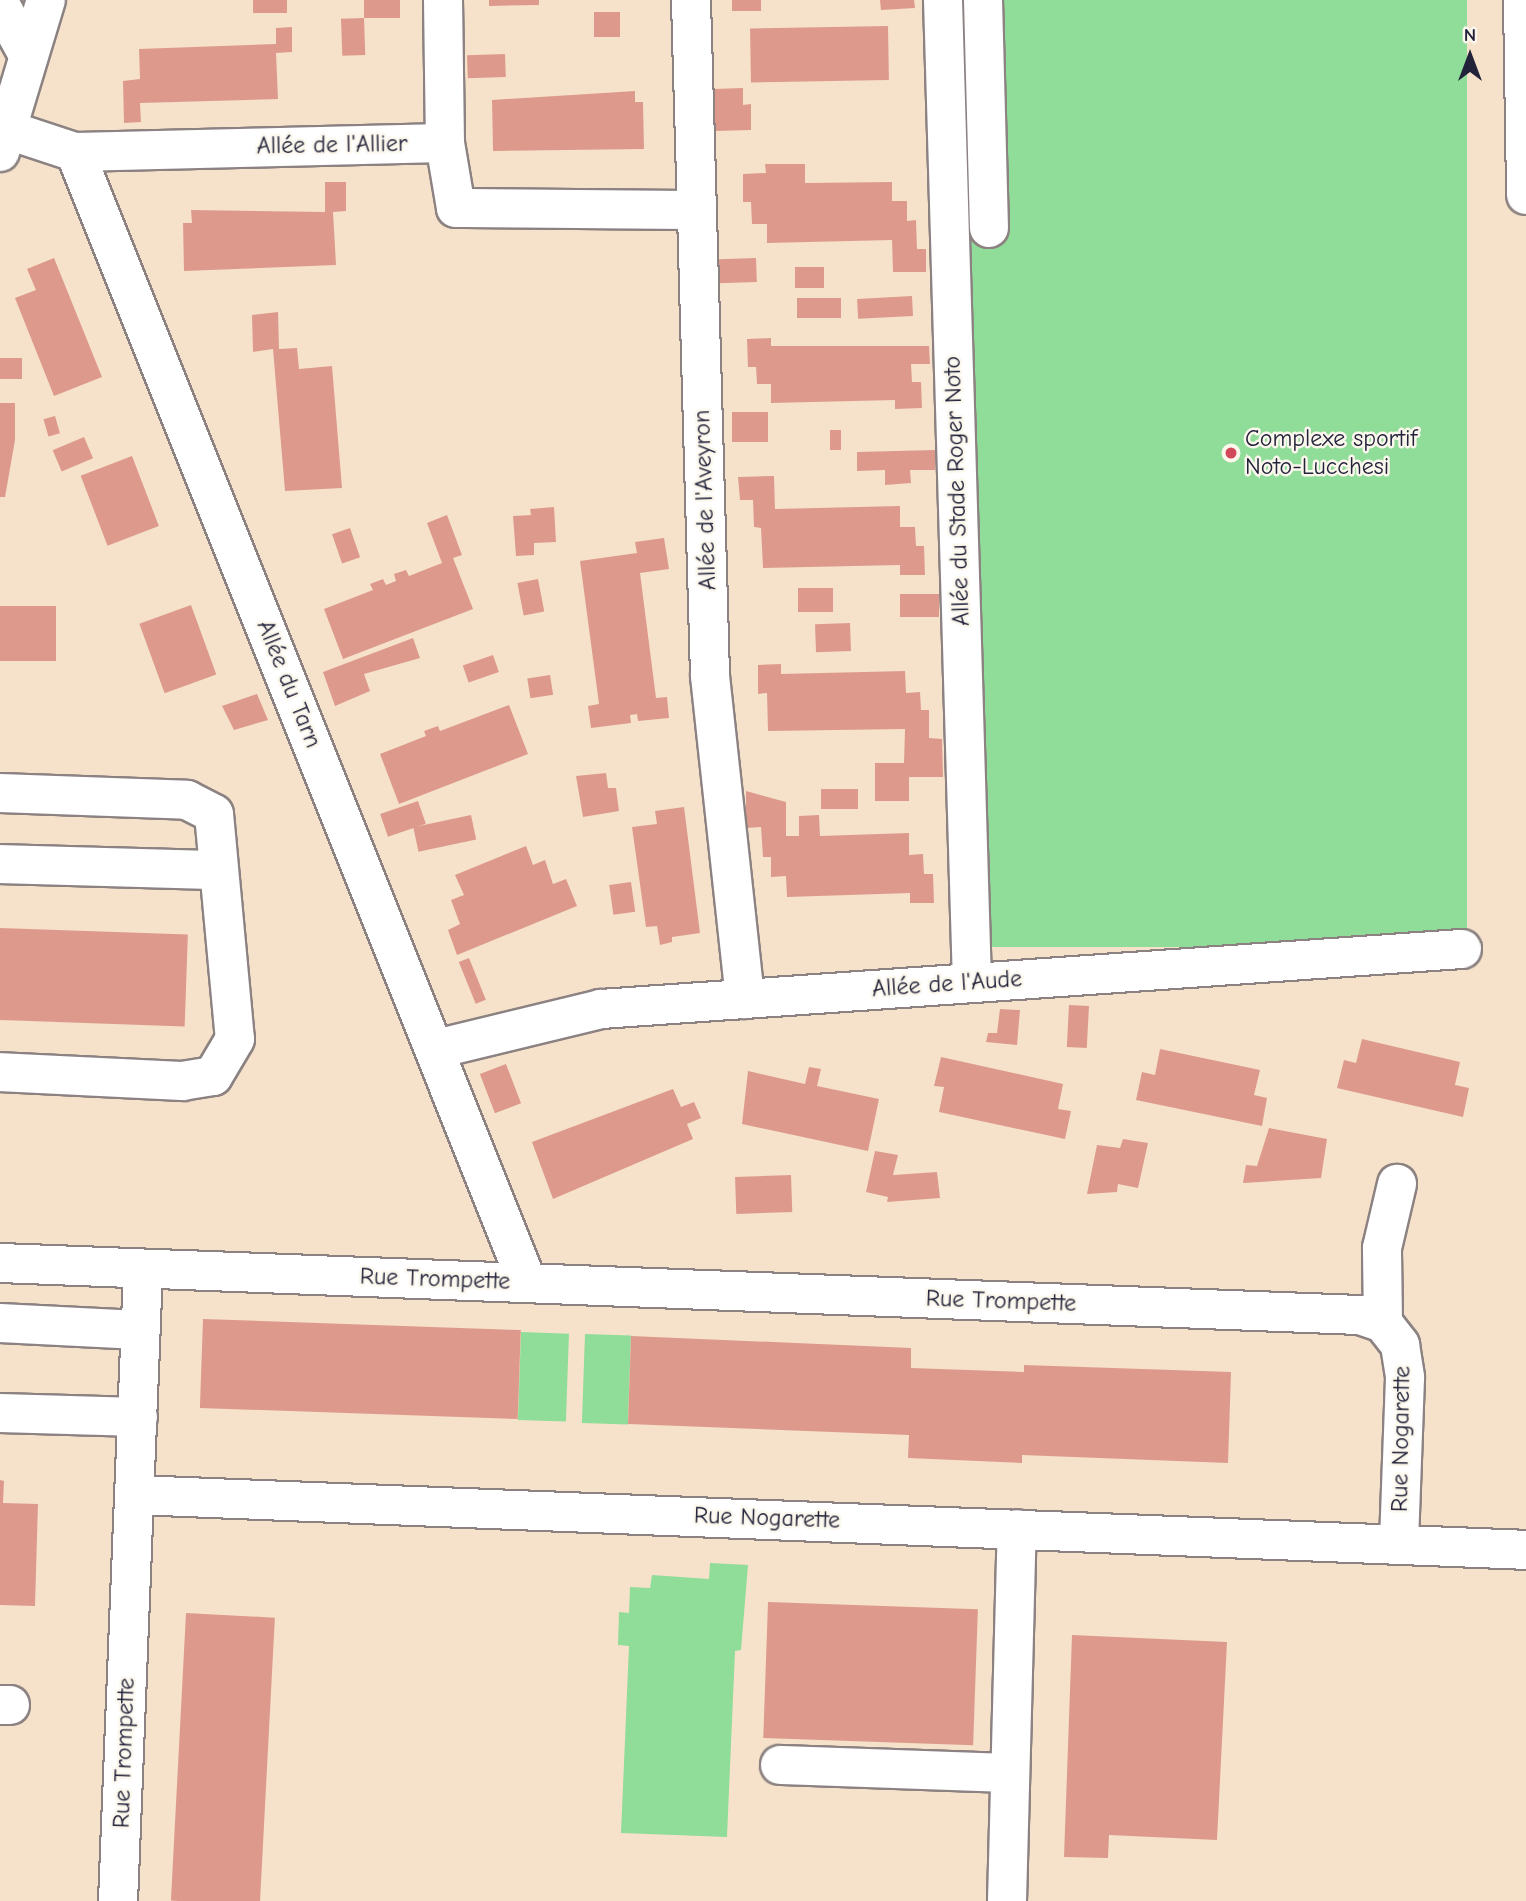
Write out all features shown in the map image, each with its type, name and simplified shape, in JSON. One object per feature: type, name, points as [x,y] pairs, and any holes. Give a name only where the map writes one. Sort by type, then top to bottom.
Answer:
[{"type":"street","points":[[46,0],[4,141],[75,152]]},
{"type":"street","points":[[443,0],[445,143],[456,208],[697,210]]},
{"type":"street","name":"Allée de l'Aveyron","points":[[691,0],[710,676],[745,999]]},
{"type":"street","name":"Allée du Stade Roger Noto","points":[[943,0],[972,981]]},
{"type":"street","points":[[983,0],[989,228]]},
{"type":"street","points":[[1522,0],[1526,195]]},
{"type":"street","points":[[0,4],[28,55]]},
{"type":"street","name":"Allée de l'Allier","points":[[75,152],[445,143]]},
{"type":"street","name":"Allée du Tarn","points":[[75,152],[527,1282]]},
{"type":"street","points":[[0,793],[187,800],[214,814],[235,1039],[213,1076],[183,1082],[0,1072]]},
{"type":"street","points":[[0,864],[219,870]]},
{"type":"street","name":"Allée de l'Aude","points":[[436,1049],[601,1009],[972,981],[1462,949]]},
{"type":"street","points":[[1371,1319],[1381,1248],[1397,1184]]},
{"type":"street","points":[[0,1262],[143,1269]]},
{"type":"street","name":"Rue Trompette","points":[[118,1901],[143,1269],[527,1282],[1371,1319]]},
{"type":"street","name":"Rue Nogarette","points":[[1371,1319],[1400,1345],[1405,1378],[1399,1543]]},
{"type":"street","points":[[0,1323],[139,1329]]},
{"type":"street","points":[[0,1413],[138,1418]]},
{"type":"street","name":"Rue Nogarette","points":[[135,1495],[1526,1550]]},
{"type":"street","points":[[1007,1901],[1017,1529]]},
{"type":"street","points":[[780,1765],[1010,1773]]},
{"type":"green space","name":"Complexe sportif Noto-Lucchesi","points":[[965,0],[1467,0],[1467,947],[965,947]]},
{"type":"green space","points":[[521,1332],[569,1334],[566,1422],[518,1420]]},
{"type":"green space","points":[[585,1334],[631,1336],[628,1425],[582,1423]]},
{"type":"green space","points":[[710,1563],[748,1565],[741,1650],[735,1651],[727,1837],[621,1833],[629,1646],[618,1645],[619,1612],[629,1613],[630,1587],[650,1588],[652,1575],[709,1579]]},
{"type":"building","points":[[253,0],[287,0],[287,13],[253,13]]},
{"type":"building","points":[[364,0],[400,0],[400,18],[364,18]]},
{"type":"building","points":[[489,0],[539,0],[539,5],[489,6]]},
{"type":"building","points":[[732,0],[761,0],[761,11],[732,11]]},
{"type":"building","points":[[880,0],[914,0],[915,8],[881,10]]},
{"type":"building","points":[[594,12],[620,12],[620,37],[594,37]]},
{"type":"building","points":[[364,18],[365,55],[342,56],[341,19]]},
{"type":"building","points":[[888,26],[889,80],[751,82],[750,28]]},
{"type":"building","points":[[292,27],[292,52],[276,53],[278,99],[140,103],[141,122],[124,123],[123,81],[140,79],[139,49],[276,44],[276,28]]},
{"type":"building","points":[[505,54],[506,77],[468,78],[467,55]]},
{"type":"building","points":[[743,88],[743,105],[751,104],[751,130],[715,131],[714,89]]},
{"type":"building","points":[[635,91],[635,102],[643,102],[644,149],[493,151],[492,100]]},
{"type":"building","points":[[765,164],[805,164],[805,183],[892,182],[892,201],[907,201],[907,221],[916,220],[917,249],[926,249],[926,272],[893,272],[892,240],[767,243],[767,224],[752,224],[751,202],[743,202],[743,174],[766,173]]},
{"type":"building","points":[[325,182],[346,182],[346,211],[333,212],[336,265],[184,271],[183,223],[192,223],[191,210],[325,212]]},
{"type":"building","points":[[54,258],[102,377],[54,396],[15,298],[36,290],[27,269]]},
{"type":"building","points":[[756,258],[757,282],[719,283],[718,259]]},
{"type":"building","points":[[795,267],[824,267],[824,288],[795,288]]},
{"type":"building","points":[[912,296],[913,316],[858,319],[857,299]]},
{"type":"building","points":[[797,298],[841,298],[841,318],[797,318]]},
{"type":"building","points":[[278,312],[279,349],[297,348],[299,369],[332,366],[342,488],[285,491],[273,349],[253,352],[252,315]]},
{"type":"building","points":[[771,338],[771,346],[929,346],[930,364],[911,364],[912,382],[921,382],[922,408],[895,409],[895,400],[771,403],[771,384],[757,384],[756,367],[748,367],[747,339]]},
{"type":"building","points":[[0,358],[22,358],[22,379],[0,379]]},
{"type":"building","points":[[0,403],[15,403],[15,440],[5,497],[0,497]]},
{"type":"building","points":[[732,412],[768,412],[768,442],[732,442]]},
{"type":"building","points":[[55,416],[60,433],[48,437],[43,419]]},
{"type":"building","points":[[830,430],[841,430],[841,450],[830,450]]},
{"type":"building","points":[[84,437],[93,458],[62,471],[53,450]]},
{"type":"building","points":[[935,450],[935,470],[910,470],[911,483],[885,485],[885,470],[857,471],[857,452]]},
{"type":"building","points":[[132,456],[159,526],[108,546],[81,476]]},
{"type":"building","points":[[774,476],[775,509],[900,506],[900,527],[915,527],[916,546],[924,546],[925,575],[900,575],[900,565],[763,568],[761,528],[754,527],[753,500],[740,500],[738,477]]},
{"type":"building","points":[[554,507],[556,542],[534,543],[534,555],[516,556],[513,516],[531,515],[530,509]]},
{"type":"building","points":[[447,515],[462,555],[453,558],[473,609],[343,659],[324,609],[373,590],[370,584],[383,579],[386,585],[396,581],[394,574],[406,570],[409,576],[442,563],[427,523]]},
{"type":"building","points":[[350,528],[360,557],[342,563],[332,534]]},
{"type":"building","points":[[664,538],[669,569],[640,573],[656,698],[667,697],[669,718],[638,721],[637,714],[630,715],[631,723],[591,728],[588,706],[599,704],[580,561],[637,553],[635,542]]},
{"type":"building","points":[[538,579],[544,611],[524,615],[517,583]]},
{"type":"building","points":[[798,588],[833,588],[833,612],[798,612]]},
{"type":"building","points":[[900,594],[939,594],[939,617],[900,617]]},
{"type":"building","points":[[191,605],[216,675],[165,693],[139,624]]},
{"type":"building","points":[[0,606],[56,606],[56,661],[0,661]]},
{"type":"building","points":[[850,623],[851,651],[816,652],[815,624]]},
{"type":"building","points":[[413,638],[420,658],[364,674],[370,691],[335,706],[323,672]]},
{"type":"building","points":[[493,655],[499,672],[469,682],[463,665]]},
{"type":"building","points":[[781,664],[781,674],[905,671],[906,693],[920,692],[921,710],[929,710],[929,738],[942,739],[943,777],[909,777],[909,801],[875,801],[875,763],[904,763],[905,729],[768,731],[767,693],[758,694],[758,665]]},
{"type":"building","points":[[550,675],[553,695],[530,698],[527,679]]},
{"type":"building","points":[[257,694],[268,720],[234,730],[222,706]]},
{"type":"building","points":[[509,705],[528,754],[399,804],[380,754],[426,736],[424,731],[438,726],[440,731]]},
{"type":"building","points":[[606,773],[608,788],[616,788],[619,811],[583,817],[576,776]]},
{"type":"building","points":[[821,789],[858,789],[858,809],[821,809]]},
{"type":"building","points":[[746,791],[786,802],[786,836],[799,836],[799,816],[819,815],[820,836],[909,833],[909,855],[923,854],[924,874],[933,874],[934,903],[910,903],[910,893],[787,897],[786,876],[771,877],[771,857],[763,857],[761,827],[746,828]]},
{"type":"building","points":[[418,801],[426,824],[388,837],[380,814]]},
{"type":"building","points":[[684,807],[700,933],[672,937],[672,942],[660,945],[657,926],[646,927],[632,827],[657,824],[655,811]]},
{"type":"building","points":[[471,815],[476,839],[418,852],[413,827]]},
{"type":"building","points":[[526,846],[533,865],[545,860],[553,884],[566,879],[577,906],[457,955],[448,930],[460,924],[451,900],[464,895],[455,875]]},
{"type":"building","points":[[631,882],[635,912],[613,915],[609,885]]},
{"type":"building","points":[[0,928],[188,935],[185,1027],[0,1020]]},
{"type":"building","points":[[469,958],[486,1000],[476,1004],[459,962]]},
{"type":"building","points":[[1069,1005],[1089,1006],[1087,1048],[1067,1047]]},
{"type":"building","points":[[1000,1009],[1020,1010],[1017,1045],[986,1042],[988,1033],[997,1033]]},
{"type":"building","points":[[1362,1039],[1460,1062],[1455,1085],[1469,1088],[1463,1117],[1337,1088],[1344,1060],[1356,1063]]},
{"type":"building","points":[[1160,1049],[1260,1070],[1254,1095],[1267,1098],[1262,1126],[1136,1100],[1142,1072],[1155,1075]]},
{"type":"building","points":[[941,1057],[1063,1084],[1058,1109],[1071,1111],[1065,1139],[939,1112],[944,1087],[934,1086]]},
{"type":"building","points":[[506,1064],[521,1103],[495,1113],[480,1074]]},
{"type":"building","points":[[809,1067],[821,1069],[817,1086],[879,1099],[868,1151],[742,1124],[748,1071],[805,1084]]},
{"type":"building","points":[[673,1089],[681,1107],[694,1102],[701,1118],[687,1124],[693,1139],[553,1199],[532,1142]]},
{"type":"building","points":[[1269,1128],[1327,1139],[1321,1178],[1243,1183],[1246,1165],[1257,1166]]},
{"type":"building","points":[[1123,1139],[1148,1143],[1138,1188],[1118,1184],[1117,1192],[1087,1194],[1097,1145],[1120,1148]]},
{"type":"building","points":[[875,1151],[898,1155],[893,1175],[937,1172],[940,1198],[887,1202],[888,1197],[866,1192]]},
{"type":"building","points":[[791,1175],[792,1212],[736,1214],[735,1177]]},
{"type":"building","points":[[203,1319],[521,1330],[518,1419],[200,1408]]},
{"type":"building","points":[[631,1336],[911,1348],[911,1368],[1024,1372],[1024,1365],[1231,1372],[1228,1463],[1022,1455],[1022,1463],[908,1458],[909,1435],[628,1424]]},
{"type":"building","points":[[0,1480],[4,1481],[3,1503],[38,1504],[35,1606],[0,1605]]},
{"type":"building","points":[[768,1602],[978,1609],[973,1745],[763,1738]]},
{"type":"building","points":[[186,1613],[275,1618],[260,1901],[171,1901]]},
{"type":"building","points":[[1072,1635],[1227,1642],[1217,1840],[1109,1835],[1108,1858],[1064,1857]]},
{"type":"place","name":"Complexe sportif Noto-Lucchesi","points":[[1231,453]]}]
